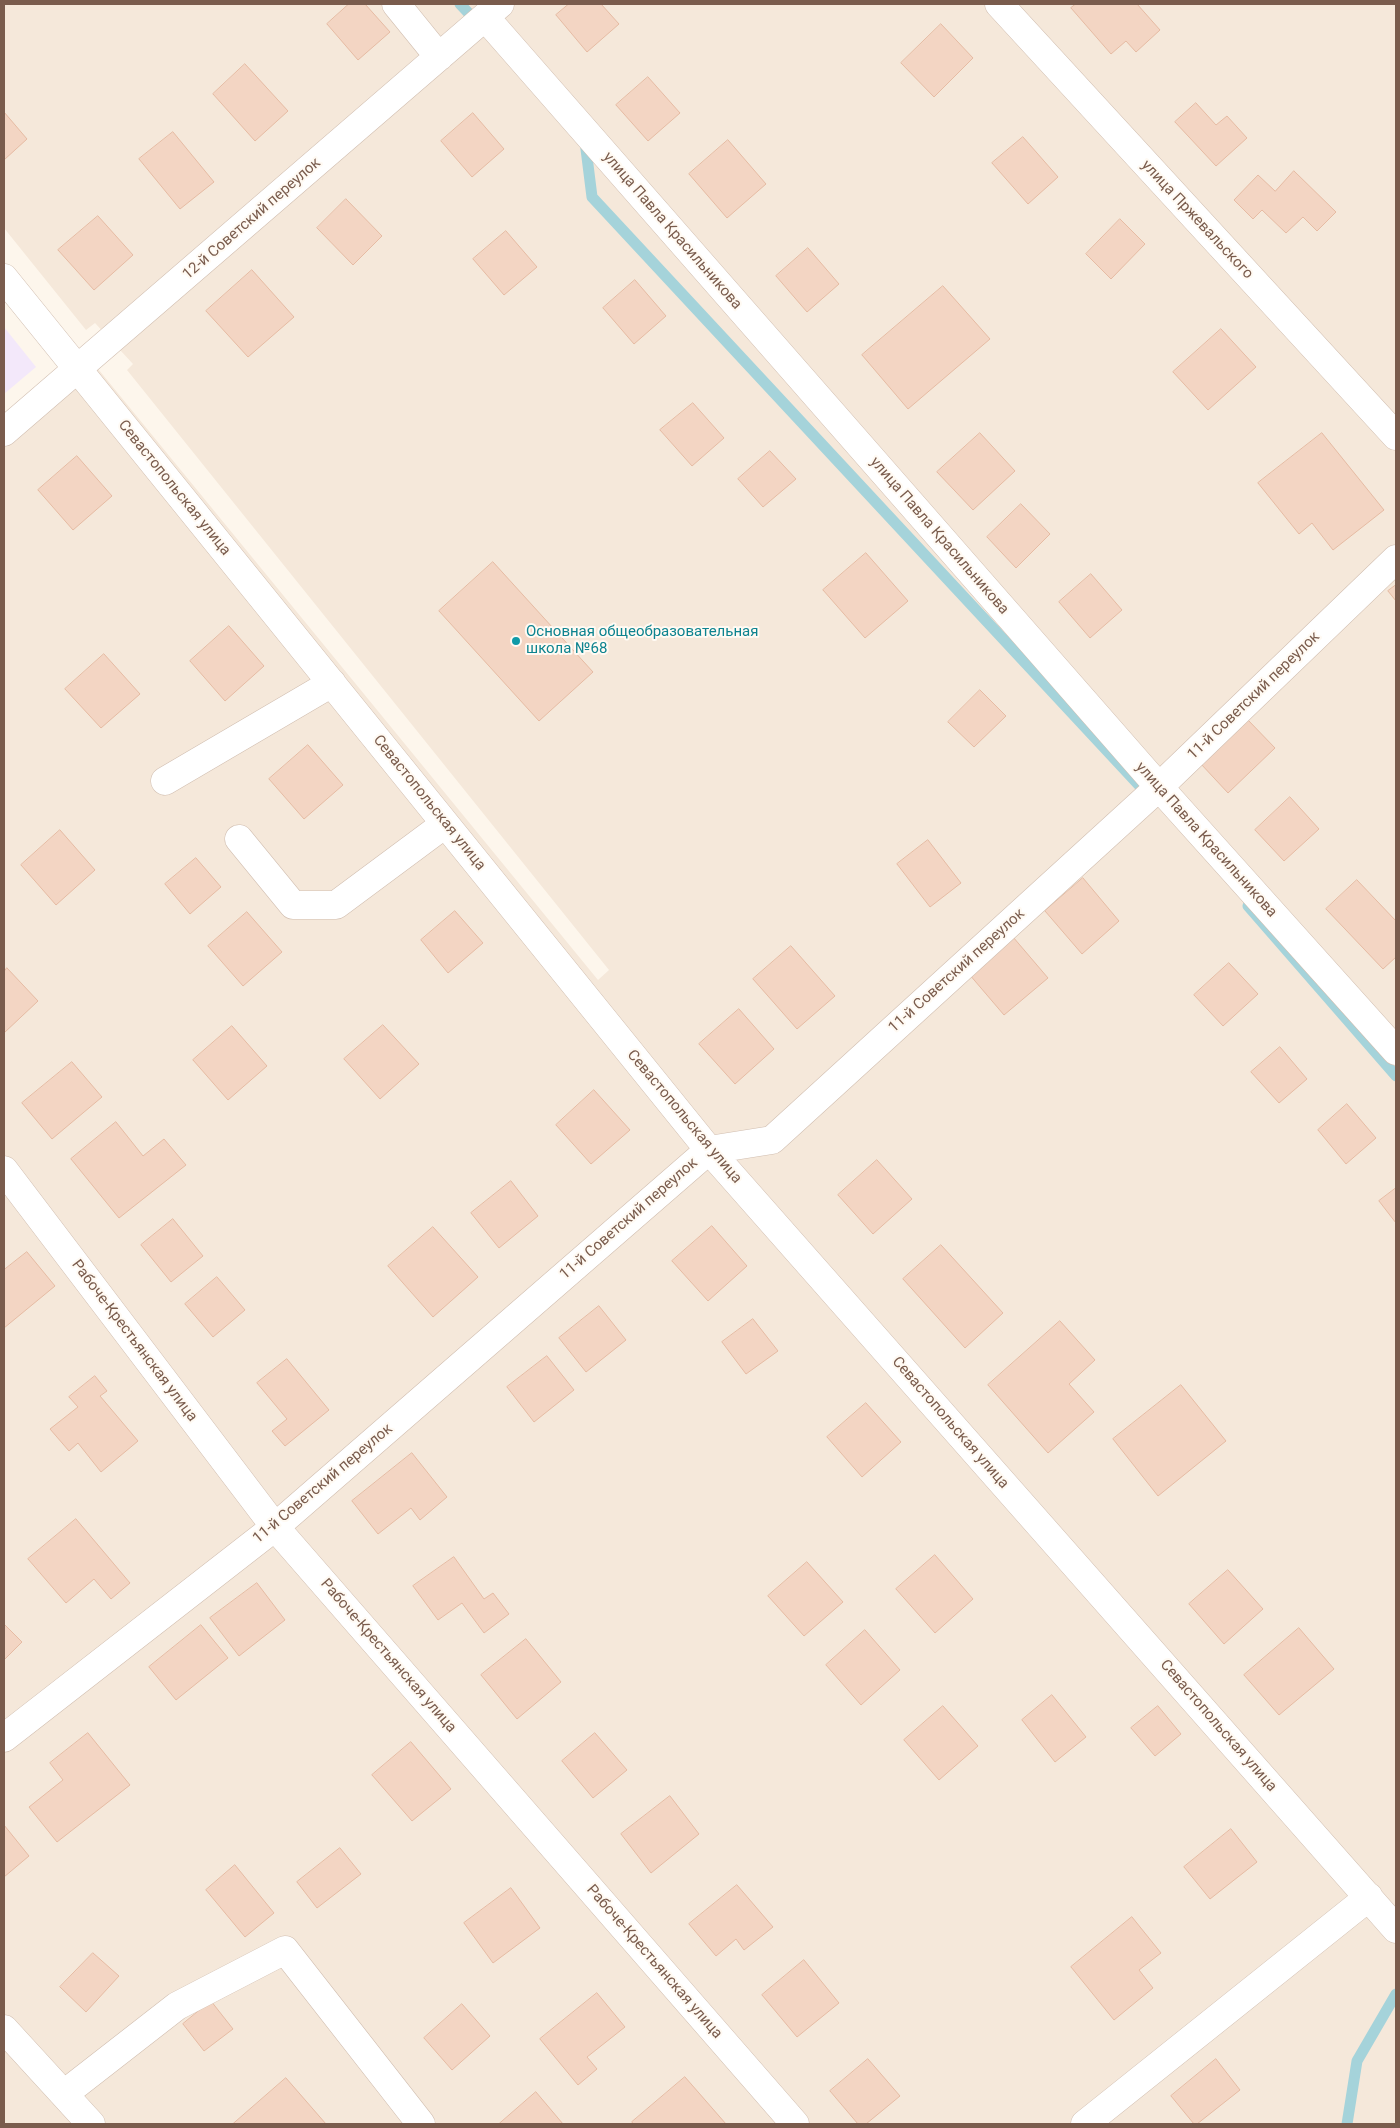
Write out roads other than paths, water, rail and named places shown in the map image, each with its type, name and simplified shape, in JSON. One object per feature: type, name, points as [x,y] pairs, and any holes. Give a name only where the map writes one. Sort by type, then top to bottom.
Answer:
[{"type":"street","points":[[396,4],[439,57]]},
{"type":"street","name":"улица Пржевальского","points":[[999,4],[1396,436]]},
{"type":"street","name":"12-й Советский переулок","points":[[4,432],[493,10]]},
{"type":"street","name":"улица Павла Красильникова","points":[[493,10],[1159,787],[1396,1051]]},
{"type":"street","name":"Севастопольская улица","points":[[4,278],[709,1150],[1396,1929]]},
{"type":"street","name":"11-й Советский переулок","points":[[4,1738],[275,1527],[709,1150],[772,1140],[1159,787],[1396,559]]},
{"type":"street","points":[[165,781],[332,683]]},
{"type":"street","points":[[238,839],[293,905],[336,905],[445,824]]},
{"type":"street","name":"Рабоче-Крестьянская улица","points":[[4,1170],[275,1527],[795,2124]]},
{"type":"street","points":[[1085,2124],[1369,1897]]},
{"type":"street","points":[[64,2094],[177,2006],[284,1950],[421,2124]]},
{"type":"street","points":[[4,2029],[91,2124]]},
{"type":"waterway","points":[[460,4],[478,23]]},
{"type":"waterway","points":[[585,141],[592,197],[1150,797]]},
{"type":"waterway","points":[[1248,906],[1396,1076]]},
{"type":"waterway","points":[[1347,2124],[1357,2061],[1396,1994]]},
{"type":"place","name":"Основная общеобразовательная школа №68","points":[[516,641]]}]
